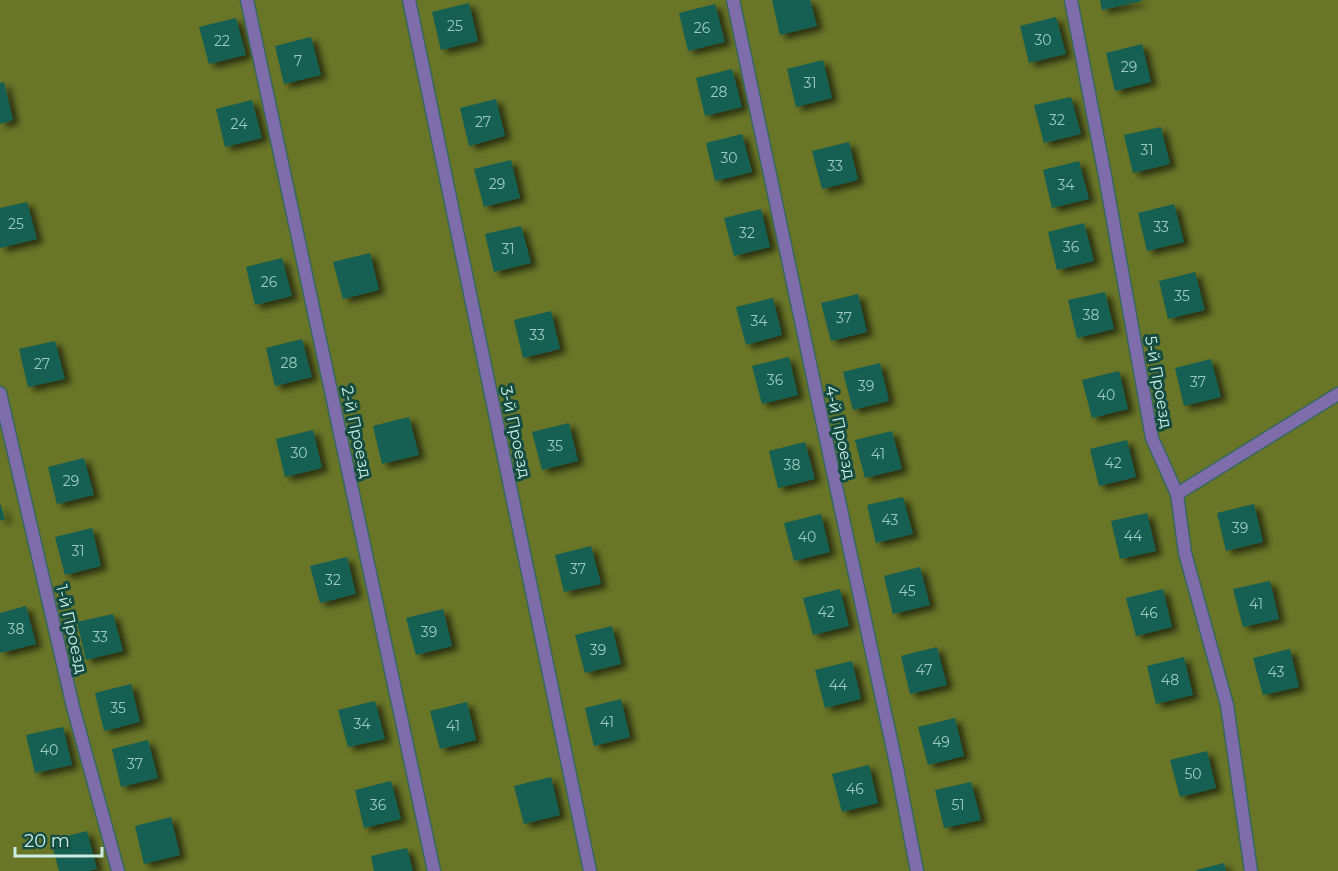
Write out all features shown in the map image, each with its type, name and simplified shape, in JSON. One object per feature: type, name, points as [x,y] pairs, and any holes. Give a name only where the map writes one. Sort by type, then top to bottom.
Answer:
[{"type":"street","name":"2-й Проезд","points":[[247,0],[434,871]]},
{"type":"street","name":"3-й Проезд","points":[[409,0],[590,871]]},
{"type":"street","name":"4-й Проезд","points":[[733,0],[895,757],[917,871]]},
{"type":"street","name":"5-й Проезд","points":[[1071,0],[1152,438],[1177,494],[1185,553],[1227,705],[1251,871]]},
{"type":"street","name":"1-й Проезд","points":[[0,393],[73,707],[118,871]]},
{"type":"street","points":[[1177,494],[1338,394]]},
{"type":"green space","points":[[0,0],[1338,0],[1338,871],[0,871]]},
{"type":"building","points":[[772,0],[810,0],[817,26],[780,35]]},
{"type":"building","points":[[1100,0],[1142,0],[1142,1],[1102,10]]},
{"type":"building","points":[[469,3],[478,41],[441,50],[432,12]]},
{"type":"building","points":[[715,4],[725,42],[688,51],[679,13]]},
{"type":"building","points":[[1056,17],[1066,54],[1029,63],[1020,26]]},
{"type":"building","points":[[236,18],[246,55],[209,64],[199,27]]},
{"type":"building","points":[[311,37],[321,75],[284,84],[275,46]]},
{"type":"building","points":[[1142,44],[1151,82],[1115,91],[1106,53]]},
{"type":"building","points":[[823,60],[832,98],[796,107],[787,69]]},
{"type":"building","points":[[732,69],[742,107],[705,116],[696,78]]},
{"type":"building","points":[[4,82],[13,120],[0,124],[0,83]]},
{"type":"building","points":[[1071,97],[1081,134],[1044,143],[1034,105]]},
{"type":"building","points":[[496,99],[505,136],[469,146],[460,108]]},
{"type":"building","points":[[252,100],[262,138],[225,147],[216,109]]},
{"type":"building","points":[[1161,127],[1170,164],[1133,173],[1124,135]]},
{"type":"building","points":[[742,134],[752,172],[715,181],[706,143]]},
{"type":"building","points":[[849,142],[858,180],[822,189],[812,151]]},
{"type":"building","points":[[511,160],[520,198],[484,207],[474,169]]},
{"type":"building","points":[[1079,161],[1089,199],[1052,208],[1043,170]]},
{"type":"building","points":[[27,202],[37,239],[0,248],[0,208]]},
{"type":"building","points":[[1174,204],[1184,242],[1147,251],[1138,213]]},
{"type":"building","points":[[761,209],[770,247],[734,256],[724,218]]},
{"type":"building","points":[[1084,223],[1094,261],[1057,270],[1048,232]]},
{"type":"building","points":[[521,226],[531,263],[494,272],[485,234]]},
{"type":"building","points":[[370,253],[379,290],[343,299],[333,262]]},
{"type":"building","points":[[282,258],[292,296],[255,305],[246,267]]},
{"type":"building","points":[[1195,272],[1205,310],[1168,319],[1159,281]]},
{"type":"building","points":[[1105,292],[1114,329],[1077,338],[1068,300]]},
{"type":"building","points":[[858,294],[867,332],[831,341],[821,303]]},
{"type":"building","points":[[773,298],[782,335],[746,345],[736,307]]},
{"type":"building","points":[[551,311],[560,349],[523,358],[514,320]]},
{"type":"building","points":[[302,339],[312,377],[275,386],[266,348]]},
{"type":"building","points":[[55,341],[65,379],[28,387],[19,349]]},
{"type":"building","points":[[789,357],[798,395],[762,404],[752,366]]},
{"type":"building","points":[[1211,359],[1221,397],[1184,406],[1175,368]]},
{"type":"building","points":[[880,363],[889,401],[853,410],[843,372]]},
{"type":"building","points":[[1119,371],[1128,409],[1092,418],[1082,380]]},
{"type":"building","points":[[409,417],[419,455],[382,464],[373,426]]},
{"type":"building","points":[[569,423],[578,461],[542,470],[532,432]]},
{"type":"building","points":[[313,430],[322,468],[285,477],[276,439]]},
{"type":"building","points":[[892,431],[902,469],[865,478],[855,440]]},
{"type":"building","points":[[1127,440],[1136,477],[1099,486],[1090,449]]},
{"type":"building","points":[[805,442],[815,479],[778,488],[769,451]]},
{"type":"building","points":[[84,458],[94,495],[57,504],[48,467]]},
{"type":"building","points":[[903,497],[913,534],[876,543],[867,505]]},
{"type":"building","points":[[0,503],[5,519],[0,521]]},
{"type":"building","points":[[1254,504],[1263,542],[1226,551],[1217,513]]},
{"type":"building","points":[[1147,513],[1156,551],[1120,559],[1111,521]]},
{"type":"building","points":[[821,514],[830,552],[794,561],[784,523]]},
{"type":"building","points":[[92,528],[101,566],[65,575],[55,537]]},
{"type":"building","points":[[591,546],[601,584],[564,592],[555,555]]},
{"type":"building","points":[[347,557],[356,594],[320,603],[310,566]]},
{"type":"building","points":[[920,567],[930,605],[893,614],[884,576]]},
{"type":"building","points":[[1270,581],[1279,619],[1243,627],[1233,589]]},
{"type":"building","points":[[840,589],[849,626],[813,635],[803,598]]},
{"type":"building","points":[[1163,589],[1172,627],[1136,636],[1126,598]]},
{"type":"building","points":[[26,606],[36,644],[0,653],[0,613]]},
{"type":"building","points":[[443,609],[452,646],[416,655],[406,618]]},
{"type":"building","points":[[113,614],[123,651],[86,660],[77,622]]},
{"type":"building","points":[[612,626],[621,664],[585,673],[575,635]]},
{"type":"building","points":[[937,647],[947,685],[910,694],[901,656]]},
{"type":"building","points":[[1290,649],[1299,687],[1263,695],[1253,658]]},
{"type":"building","points":[[1184,657],[1193,695],[1156,704],[1147,666]]},
{"type":"building","points":[[852,661],[861,699],[825,708],[815,670]]},
{"type":"building","points":[[131,684],[140,722],[104,731],[95,693]]},
{"type":"building","points":[[621,699],[630,737],[594,746],[585,708]]},
{"type":"building","points":[[375,701],[385,739],[348,747],[338,710]]},
{"type":"building","points":[[467,702],[476,740],[440,749],[430,711]]},
{"type":"building","points":[[955,718],[964,756],[928,765],[918,727]]},
{"type":"building","points":[[63,727],[72,765],[35,773],[26,735]]},
{"type":"building","points":[[148,740],[158,778],[121,787],[112,749]]},
{"type":"building","points":[[1207,751],[1216,788],[1180,797],[1170,760]]},
{"type":"building","points":[[869,765],[878,803],[842,812],[832,774]]},
{"type":"building","points":[[551,777],[560,815],[524,824],[514,786]]},
{"type":"building","points":[[391,781],[401,819],[364,828],[355,790]]},
{"type":"building","points":[[971,782],[981,820],[944,828],[935,790]]},
{"type":"building","points":[[171,817],[180,855],[144,864],[135,826]]},
{"type":"building","points":[[87,831],[97,869],[59,871],[51,840]]},
{"type":"building","points":[[407,848],[413,871],[374,871],[371,856]]},
{"type":"building","points":[[1224,863],[1226,871],[1196,870]]}]
